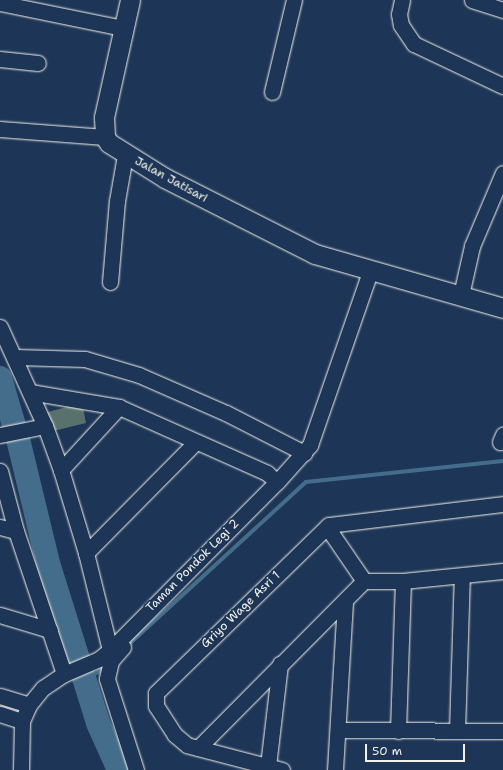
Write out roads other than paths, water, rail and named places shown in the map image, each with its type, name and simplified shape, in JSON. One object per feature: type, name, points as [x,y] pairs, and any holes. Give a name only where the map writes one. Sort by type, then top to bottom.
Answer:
[{"type":"street","points":[[0,129],[105,137],[106,103],[130,0]]},
{"type":"street","points":[[272,92],[294,0]]},
{"type":"street","points":[[402,0],[399,14],[401,25],[414,44],[503,86]]},
{"type":"street","points":[[474,0],[503,10]]},
{"type":"street","points":[[0,3],[123,28]]},
{"type":"street","points":[[0,59],[38,63]]},
{"type":"street","name":"Jalan Jatisari","points":[[105,137],[125,155],[284,240],[315,254],[370,272],[461,295],[503,308]]},
{"type":"street","points":[[110,282],[117,201],[125,155]]},
{"type":"street","points":[[461,295],[472,246],[503,173]]},
{"type":"street","points":[[15,357],[85,359],[139,375],[226,413],[304,453],[318,428],[370,272]]},
{"type":"street","points":[[0,327],[30,392],[40,427],[61,470],[86,553],[107,657],[107,679],[136,770]]},
{"type":"street","points":[[30,392],[119,408],[195,443],[267,473],[277,482]]},
{"type":"street","points":[[61,470],[119,408]]},
{"type":"street","points":[[0,435],[40,427]]},
{"type":"street","points":[[86,553],[195,443]]},
{"type":"street","name":"Taman Pondok Legi 2","points":[[107,657],[131,640],[138,621],[304,453]]},
{"type":"street","points":[[0,471],[16,531],[50,630],[67,673]]},
{"type":"street","points":[[364,581],[326,527],[333,524],[503,504]]},
{"type":"street","points":[[0,527],[16,531]]},
{"type":"street","name":"Griyo Wage Asri 1","points":[[198,748],[175,735],[156,706],[156,693],[326,527]]},
{"type":"street","points":[[280,664],[275,768],[198,748],[280,664],[364,581],[403,581],[503,571]]},
{"type":"street","points":[[457,731],[462,576]]},
{"type":"street","points":[[398,731],[403,581]]},
{"type":"street","points":[[335,770],[345,601]]},
{"type":"street","points":[[0,615],[50,630]]},
{"type":"street","points":[[21,770],[22,721],[29,705],[43,688],[67,673],[107,657]]},
{"type":"street","points":[[0,696],[29,705]]},
{"type":"street","points":[[0,714],[22,721]]},
{"type":"street","points":[[338,730],[503,731]]},
{"type":"waterway","points":[[0,378],[18,439],[48,563],[98,723],[119,770]]},
{"type":"waterway","points":[[127,646],[306,482],[503,461]]},
{"type":"waterway","points":[[86,679],[105,668]]}]
